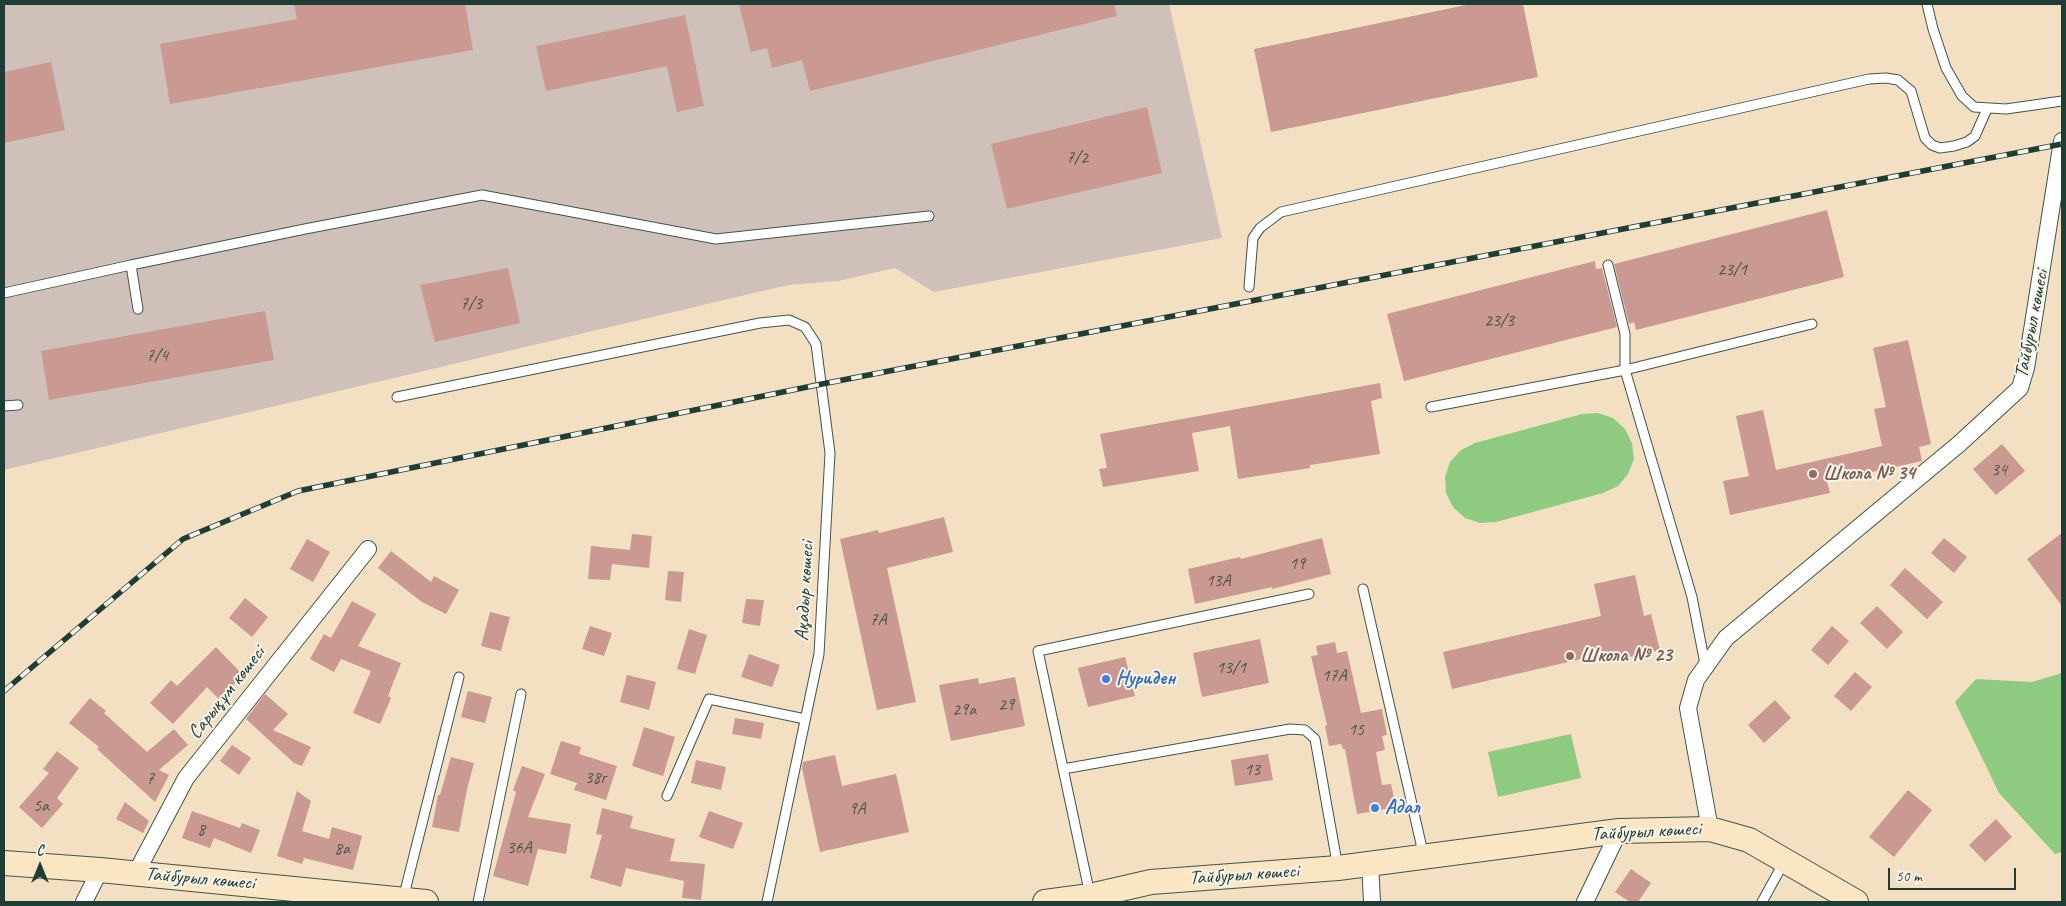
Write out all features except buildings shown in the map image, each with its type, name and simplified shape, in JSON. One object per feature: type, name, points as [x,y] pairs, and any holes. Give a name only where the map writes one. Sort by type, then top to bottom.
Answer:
[{"type":"main road","name":"Тайбурыл көшесі","points":[[1046,902],[1080,899],[1151,882],[1338,868],[1619,831],[1710,829]]},
{"type":"main road","points":[[1710,829],[1749,840],[1856,902]]},
{"type":"main road","name":"Тайбурыл көшесі","points":[[4,863],[136,873],[415,901]]},
{"type":"street","name":"Тайбурыл көшесі","points":[[1710,829],[1688,708],[1696,680],[1726,638],[1959,444],[2020,388],[2026,368],[2062,141]]},
{"type":"street","name":"Сарықұм көшесі","points":[[136,873],[186,778],[368,550]]},
{"type":"street","points":[[1585,902],[1619,831]]},
{"type":"street","points":[[1370,863],[1372,902]]},
{"type":"street","points":[[84,902],[100,870]]},
{"type":"lane","points":[[1927,4],[1946,68],[1962,96],[1974,107],[1987,109],[2062,101]]},
{"type":"lane","points":[[1249,287],[1253,238],[1260,228],[1281,212],[1869,79],[1886,78],[1898,80],[1911,91],[1925,138],[1932,145],[1940,148],[1966,142],[1975,136],[1987,109]]},
{"type":"lane","points":[[4,293],[305,229],[482,195],[716,239],[929,216]]},
{"type":"lane","points":[[131,265],[138,309]]},
{"type":"lane","points":[[1608,265],[1625,334],[1625,370],[1692,597],[1706,664]]},
{"type":"lane","name":"Ақадыр көшесі","points":[[397,396],[760,323],[789,320],[805,327],[816,344],[830,453],[819,654],[767,902]]},
{"type":"lane","points":[[1431,407],[1625,370],[1812,324]]},
{"type":"lane","points":[[4,406],[18,405]]},
{"type":"lane","points":[[1363,589],[1424,857]]},
{"type":"lane","points":[[1080,899],[1063,769],[1038,651],[1309,594]]},
{"type":"lane","points":[[415,901],[460,677]]},
{"type":"lane","points":[[478,902],[521,694]]},
{"type":"lane","points":[[667,796],[708,699],[805,720]]},
{"type":"lane","points":[[1063,769],[1290,729],[1305,730],[1315,739],[1338,868]]},
{"type":"lane","points":[[1762,902],[1785,860]]},
{"type":"shaded area","points":[[4,4],[1169,4],[1222,238],[934,292],[895,268],[838,281],[788,285],[4,470]]},
{"type":"green space","points":[[1598,413],[1613,418],[1625,429],[1632,443],[1634,459],[1628,474],[1618,486],[1603,493],[1496,522],[1480,523],[1465,518],[1453,507],[1446,493],[1445,477],[1450,462],[1461,450],[1475,443],[1582,414]]},
{"type":"green space","points":[[2062,673],[2062,852],[2055,854],[1999,793],[1955,702],[1976,679],[2032,682]]},
{"type":"green space","points":[[1571,734],[1581,778],[1498,797],[1488,752]]},
{"type":"railway","points":[[4,691],[183,539],[298,491],[822,384],[2062,144]]},
{"type":"place","name":"Школа № 34","points":[[1813,474]]},
{"type":"place","name":"Школа № 23","points":[[1570,656]]},
{"type":"place","name":"Нуриден","points":[[1106,679]]},
{"type":"place","name":"Адал","points":[[1375,808]]}]
